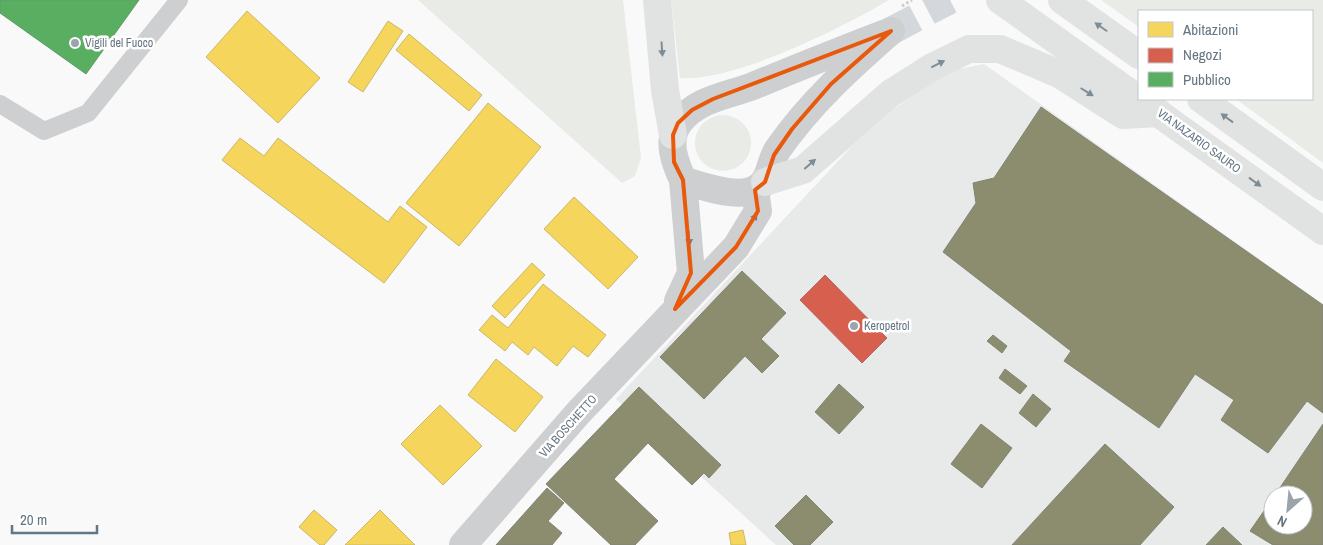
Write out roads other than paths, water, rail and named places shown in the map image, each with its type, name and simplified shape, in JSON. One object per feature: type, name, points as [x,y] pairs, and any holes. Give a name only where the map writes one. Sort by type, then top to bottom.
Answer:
[{"type":"highway","points":[[657,0],[665,90],[673,135]]},
{"type":"highway","name":"VIA NAZARIO SAURO","points":[[1000,0],[1138,98]]},
{"type":"highway","points":[[1062,0],[1138,54]]},
{"type":"highway","points":[[760,186],[803,170],[892,93],[932,67],[969,49],[1000,50],[1059,74],[1123,115],[1159,113]]},
{"type":"highway","name":"VIA NAZARIO SAURO","points":[[1141,100],[1323,231]]},
{"type":"highway","points":[[1201,100],[1323,187]]},
{"type":"street","points":[[675,309],[691,272],[683,180],[674,162],[673,135],[678,123],[692,110],[713,99],[747,88],[891,31],[832,84],[804,115],[774,155],[760,186],[729,193],[683,180]]},
{"type":"street","name":"VIA BOSCHETTO","points":[[463,545],[579,412],[736,247],[758,211],[760,186]]},
{"type":"lane","points":[[0,104],[44,131],[88,113],[178,0]]},
{"type":"tunnel","points":[[891,31],[950,0]]},
{"type":"place","name":"Vigili del Fuoco","points":[[75,43]]},
{"type":"place","name":"Keropetrol","points":[[854,326]]}]
